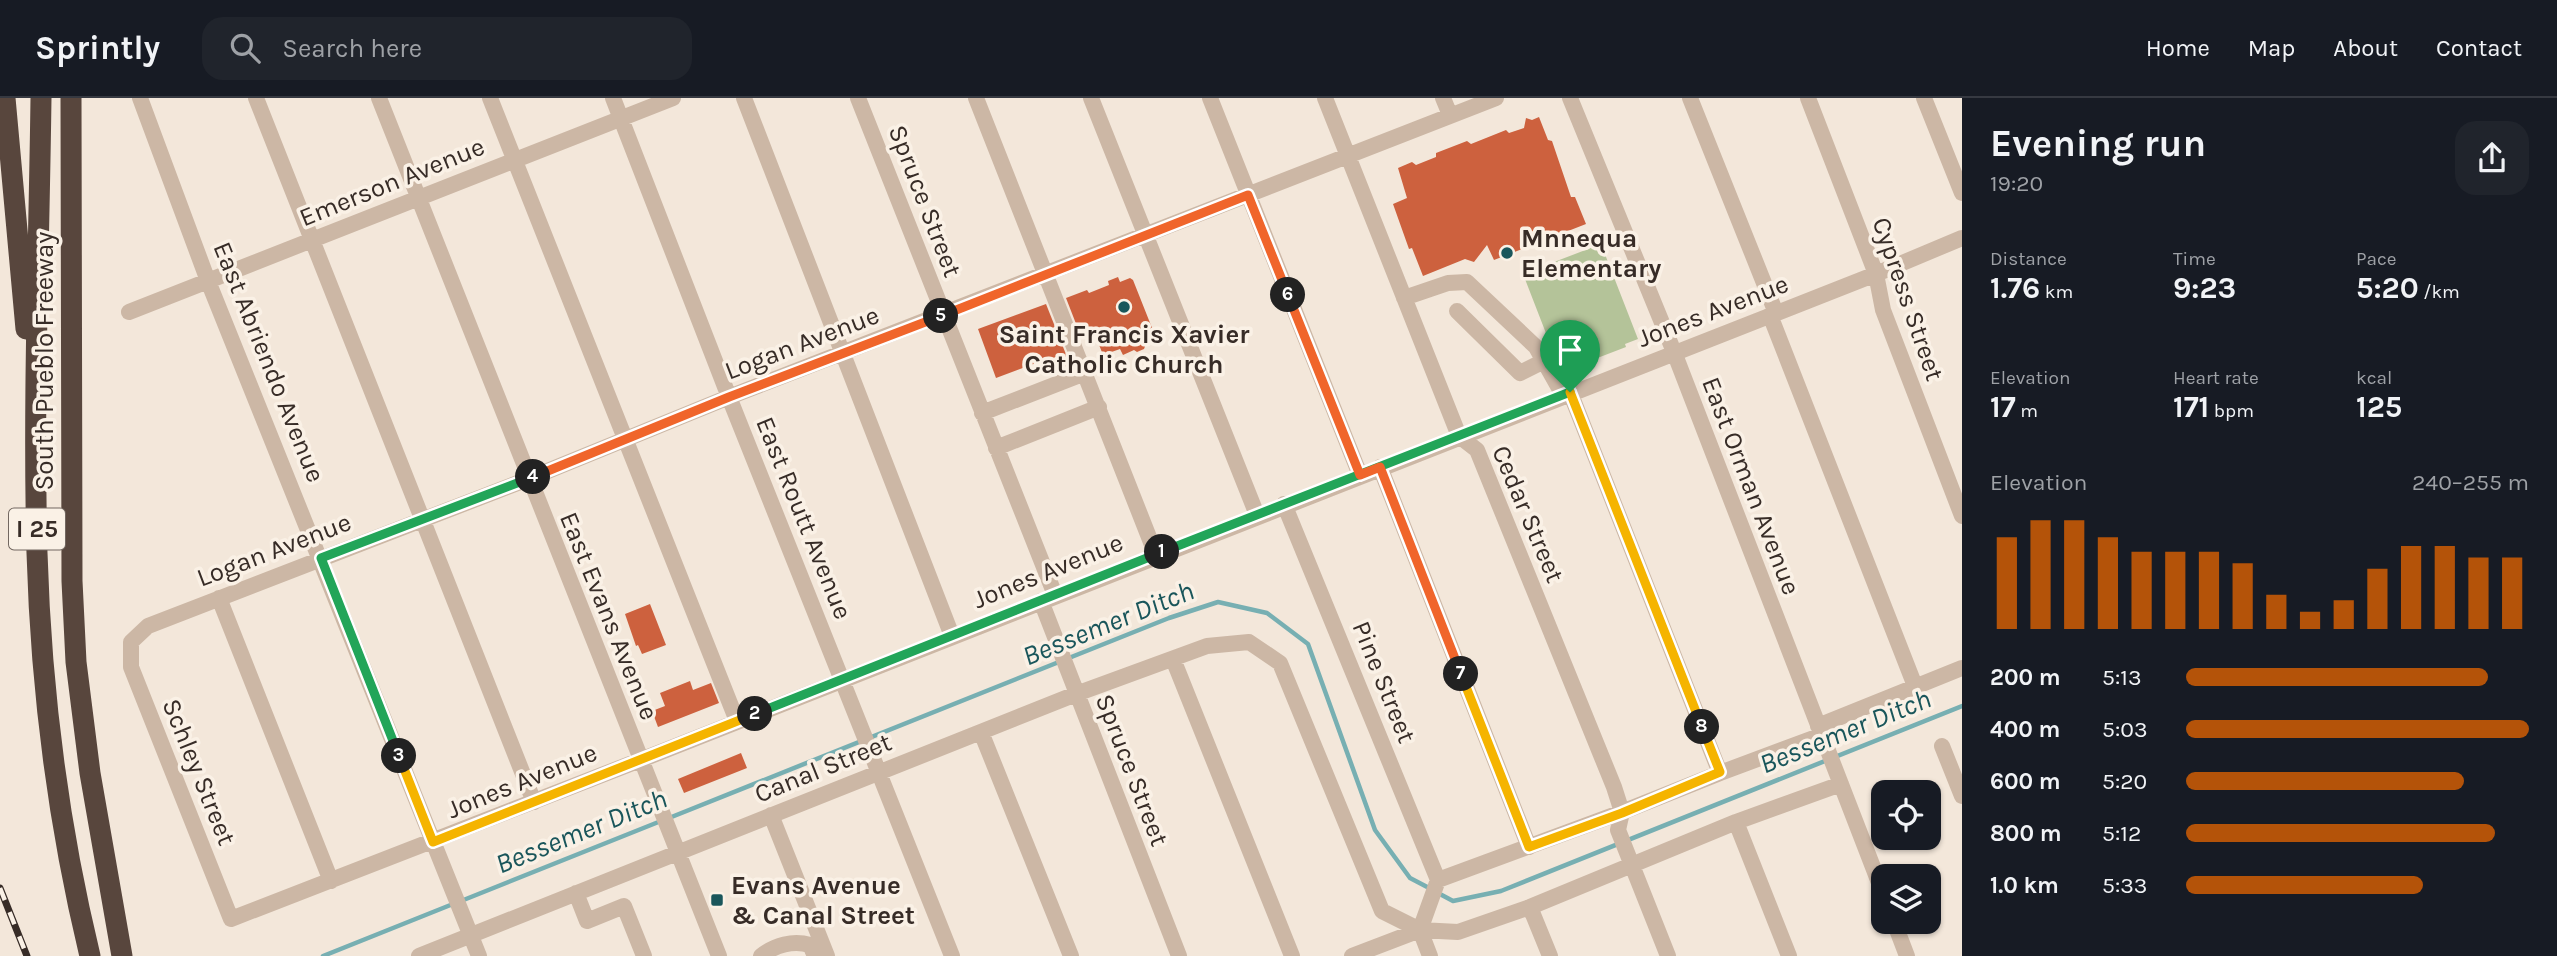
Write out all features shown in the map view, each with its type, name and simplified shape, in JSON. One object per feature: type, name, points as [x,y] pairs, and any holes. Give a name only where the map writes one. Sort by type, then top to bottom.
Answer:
[{"type":"highway","points":[[5,98],[36,474]]},
{"type":"highway","name":"South Pueblo Freeway","points":[[41,98],[37,556],[50,729],[67,849],[90,956]]},
{"type":"highway","name":"South Pueblo Freeway","points":[[71,98],[72,581],[76,662],[90,773],[122,956]]},
{"type":"highway","points":[[73,166],[80,98]]},
{"type":"street","name":"East Abriendo Avenue","points":[[140,98],[208,281],[480,956]]},
{"type":"street","points":[[256,98],[534,802]]},
{"type":"street","name":"East Evans Avenue","points":[[379,98],[719,956]]},
{"type":"street","points":[[490,98],[737,721]]},
{"type":"street","name":"East Routt Avenue","points":[[613,98],[952,956]]},
{"type":"street","name":"Emerson Avenue","points":[[129,312],[673,98]]},
{"type":"street","points":[[744,98],[952,636]]},
{"type":"street","name":"Spruce Street","points":[[859,98],[996,448],[1048,598],[1060,654],[1179,956]]},
{"type":"street","points":[[976,98],[1156,555]]},
{"type":"street","points":[[1091,98],[1257,515]]},
{"type":"street","points":[[1210,98],[1360,475]]},
{"type":"street","name":"Cedar Street","points":[[1325,98],[1459,436],[1477,450],[1614,787],[1622,813]]},
{"type":"street","points":[[1443,98],[1450,116]]},
{"type":"street","name":"Logan Avenue","points":[[131,642],[148,625],[528,479],[729,397],[1496,98]]},
{"type":"street","name":"East Orman Avenue","points":[[1570,98],[1674,352],[1872,864]]},
{"type":"street","points":[[1690,98],[1916,686]]},
{"type":"street","name":"Cypress Street","points":[[1808,98],[1876,274],[1883,310],[1962,516]]},
{"type":"street","points":[[1924,98],[1962,193]]},
{"type":"street","name":"Jones Avenue","points":[[231,919],[433,842],[1962,238]]},
{"type":"street","points":[[1404,298],[1448,283],[1467,282],[1536,347],[1567,394],[1720,772]]},
{"type":"street","points":[[1457,311],[1520,373],[1544,361]]},
{"type":"street","points":[[982,412],[1085,373]]},
{"type":"street","points":[[996,448],[1098,407]]},
{"type":"street","points":[[1380,467],[1529,847]]},
{"type":"street","name":"Pine Street","points":[[1284,504],[1438,880]]},
{"type":"street","points":[[219,598],[331,881]]},
{"type":"street","name":"Schley Street","points":[[131,642],[131,667],[231,919]]},
{"type":"street","name":"Canal Street","points":[[419,956],[1076,694],[1207,646],[1249,642],[1280,663],[1382,911],[1420,930]]},
{"type":"street","points":[[1173,659],[1292,956]]},
{"type":"street","points":[[1430,956],[1420,930],[1438,880],[1622,813],[1962,668]]},
{"type":"street","points":[[981,732],[1071,956]]},
{"type":"street","points":[[1942,746],[1962,796]]},
{"type":"street","points":[[1352,956],[1420,930],[1458,932],[1530,907],[1631,863],[1841,784]]},
{"type":"street","points":[[1622,813],[1618,830],[1668,956]]},
{"type":"street","points":[[771,815],[827,956]]},
{"type":"street","points":[[1736,822],[1789,956]]},
{"type":"street","points":[[576,892],[587,921],[624,906],[644,956]]},
{"type":"street","points":[[1530,907],[1550,956]]},
{"type":"street","points":[[1899,934],[1907,956]]},
{"type":"street","points":[[761,956],[772,948],[796,943],[810,945],[814,956]]},
{"type":"street","points":[[775,956],[801,952],[814,956]]},
{"type":"green space","points":[[1601,244],[1638,339],[1625,344],[1626,347],[1561,372],[1523,274]]},
{"type":"building","points":[[1539,117],[1548,140],[1552,141],[1571,197],[1575,197],[1586,224],[1494,260],[1487,245],[1474,262],[1465,259],[1423,276],[1412,248],[1409,249],[1393,204],[1407,198],[1398,168],[1412,162],[1416,165],[1436,157],[1436,153],[1467,141],[1471,144],[1506,130],[1509,133],[1524,128],[1526,118],[1532,120]]},
{"type":"building","points":[[1118,277],[1120,282],[1130,278],[1133,280],[1156,338],[1147,341],[1144,349],[1137,352],[1134,350],[1123,355],[1120,349],[1103,355],[1093,329],[1080,334],[1066,298],[1109,285],[1108,281]]},
{"type":"building","points":[[1046,304],[1071,367],[1055,373],[1051,363],[1038,368],[1036,363],[996,378],[978,329]]},
{"type":"building","points":[[650,604],[666,645],[642,654],[638,645],[636,646],[625,614]]},
{"type":"building","points":[[690,681],[693,690],[711,683],[719,703],[658,727],[652,711],[665,706],[660,693]]},
{"type":"building","points":[[741,753],[747,768],[684,793],[678,779]]},
{"type":"waterway","name":"Bessemer Ditch","points":[[669,818],[1169,618],[1218,602],[1267,613],[1308,644],[1375,830],[1410,878],[1431,889]]},
{"type":"waterway","name":"Bessemer Ditch","points":[[1438,893],[1453,901],[1501,891],[1962,706]]},
{"type":"waterway","name":"Bessemer Ditch","points":[[461,901],[661,821]]},
{"type":"waterway","name":"Bessemer Ditch","points":[[323,956],[453,904]]},
{"type":"railway","points":[[0,888],[27,956]]},
{"type":"place","name":"Mnnequa Elementary","points":[[1507,253]]},
{"type":"place","name":"Saint Francis Xavier Catholic Church","points":[[1124,307]]},
{"type":"place","name":"Evans Avenue & Canal Street","points":[[717,900]]},
{"type":"route","points":[[1570,392],[1459,436],[1380,467],[1360,475],[1284,504],[433,842],[321,558],[1248,195],[1360,475],[1380,467],[1529,847],[1622,813],[1720,772],[1570,392]]}]
